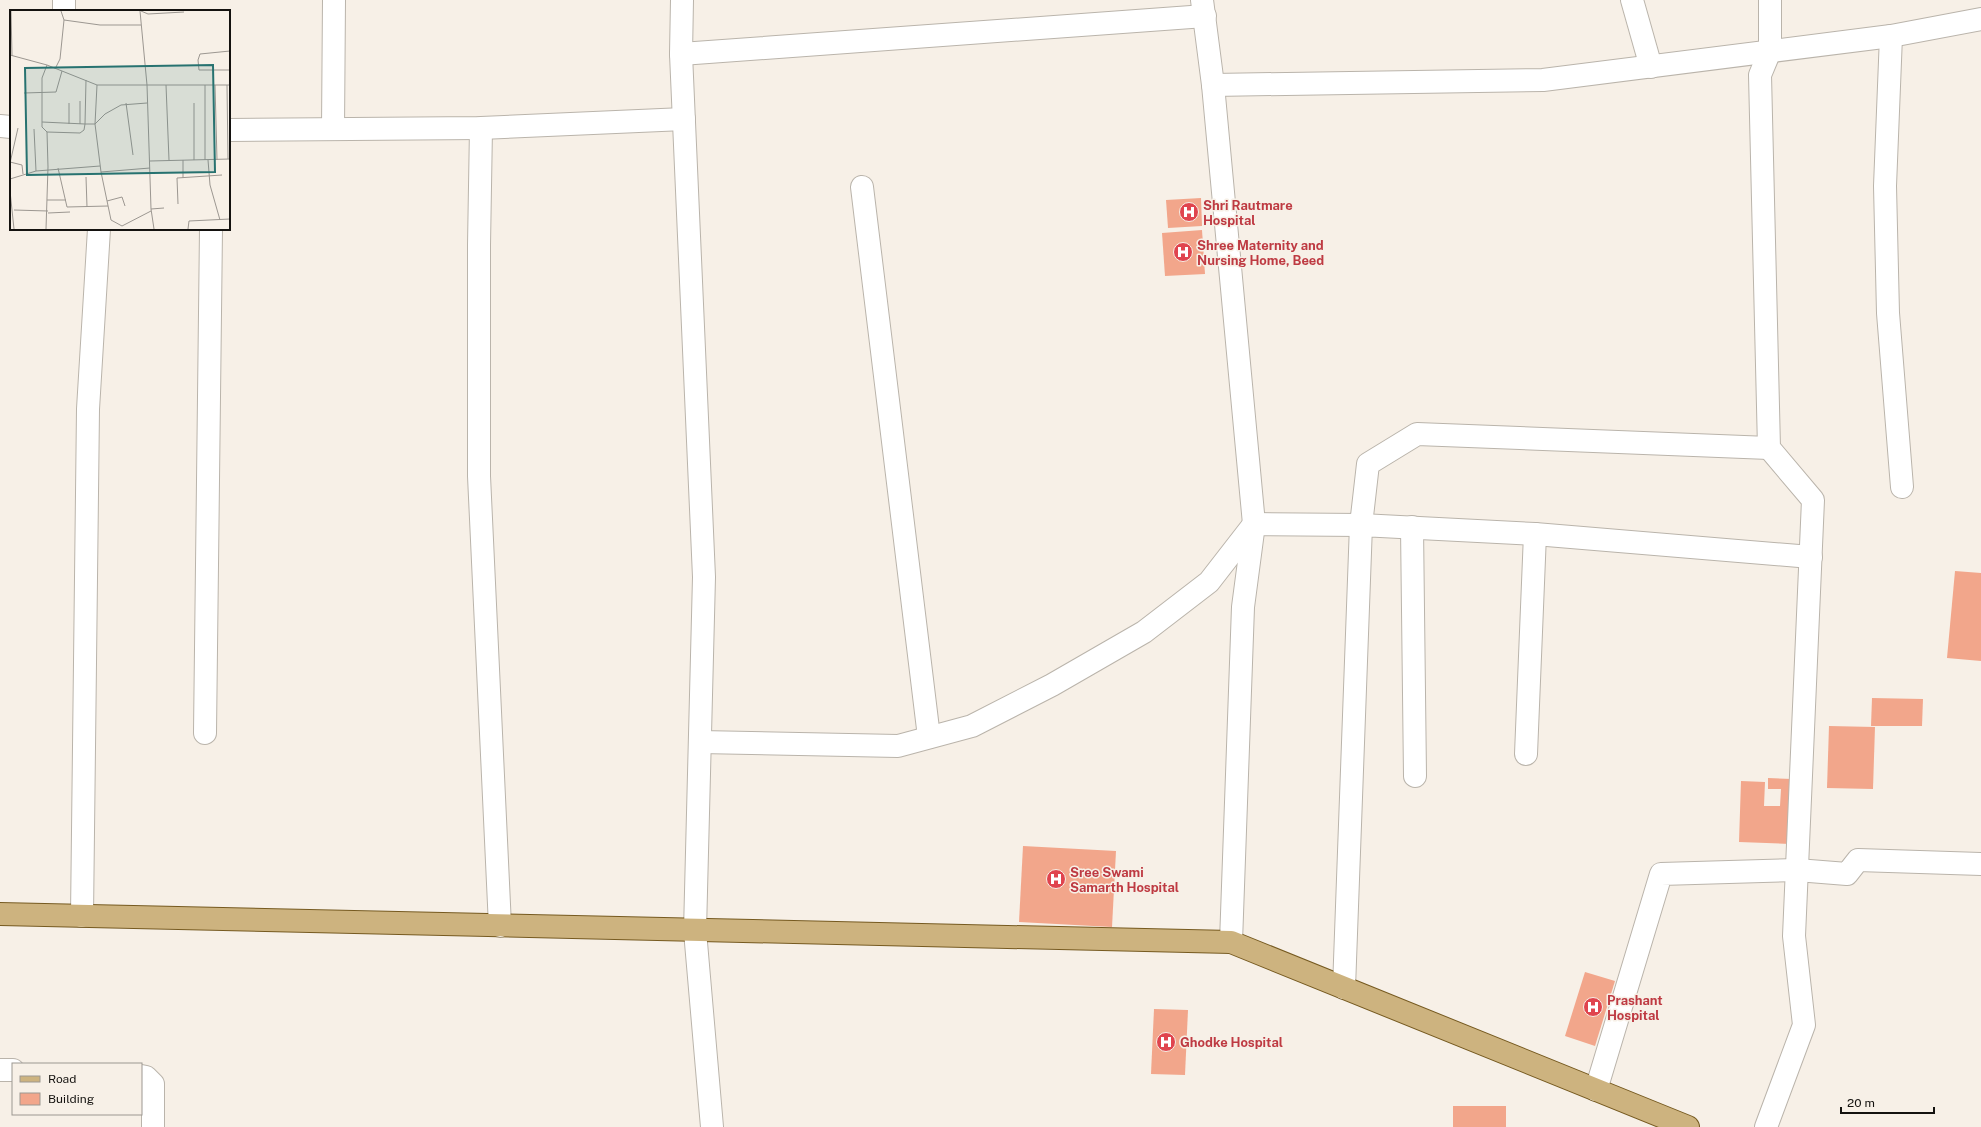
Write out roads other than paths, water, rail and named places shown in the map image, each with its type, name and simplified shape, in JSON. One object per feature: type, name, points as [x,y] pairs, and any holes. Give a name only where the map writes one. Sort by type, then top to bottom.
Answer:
[{"type":"main road","points":[[0,914],[1231,942],[1596,1090],[1661,1122],[1688,1127]]},
{"type":"street","points":[[333,129],[334,0]]},
{"type":"street","points":[[682,0],[681,54],[704,577],[695,931],[712,1127]]},
{"type":"street","points":[[1632,0],[1651,67]]},
{"type":"street","points":[[1766,1127],[1804,1025],[1794,936],[1813,500],[1769,448],[1760,75],[1770,51],[1770,0]]},
{"type":"street","points":[[681,54],[1203,8],[1213,85],[1254,524],[1243,607],[1231,942]]},
{"type":"street","points":[[1213,85],[1544,80],[1891,36],[1981,19]]},
{"type":"street","points":[[1891,36],[1885,186],[1888,314],[1902,487]]},
{"type":"street","points":[[230,130],[481,128],[684,119]]},
{"type":"street","points":[[0,126],[10,127]]},
{"type":"street","points":[[481,128],[479,245],[479,476],[500,926]]},
{"type":"street","points":[[862,187],[929,738]]},
{"type":"street","points":[[82,916],[88,409],[99,230]]},
{"type":"street","points":[[205,733],[210,230]]},
{"type":"street","points":[[1344,988],[1361,525],[1368,464],[1417,434],[1769,448]]},
{"type":"street","points":[[1254,524],[1361,525],[1535,534],[1811,557]]},
{"type":"street","points":[[700,742],[898,746],[972,726],[1052,685],[1144,632],[1209,582],[1254,524]]},
{"type":"street","points":[[1412,527],[1415,776]]},
{"type":"street","points":[[1526,754],[1535,534]]},
{"type":"street","points":[[1596,1090],[1661,874],[1797,870],[1846,874],[1858,860],[1981,864]]},
{"type":"street","points":[[0,1070],[12,1070]]},
{"type":"street","points":[[142,1076],[146,1077],[153,1084],[153,1127]]},
{"type":"place","name":"Shri Rautmare Hospital","points":[[1189,212]]},
{"type":"place","name":"Shree Maternity and Nursing Home, Beed","points":[[1183,252]]},
{"type":"place","name":"Sree Swami Samarth Hospital","points":[[1056,879]]},
{"type":"place","name":"Prashant Hospital","points":[[1593,1007]]},
{"type":"place","name":"Ghodke Hospital","points":[[1166,1042]]}]
